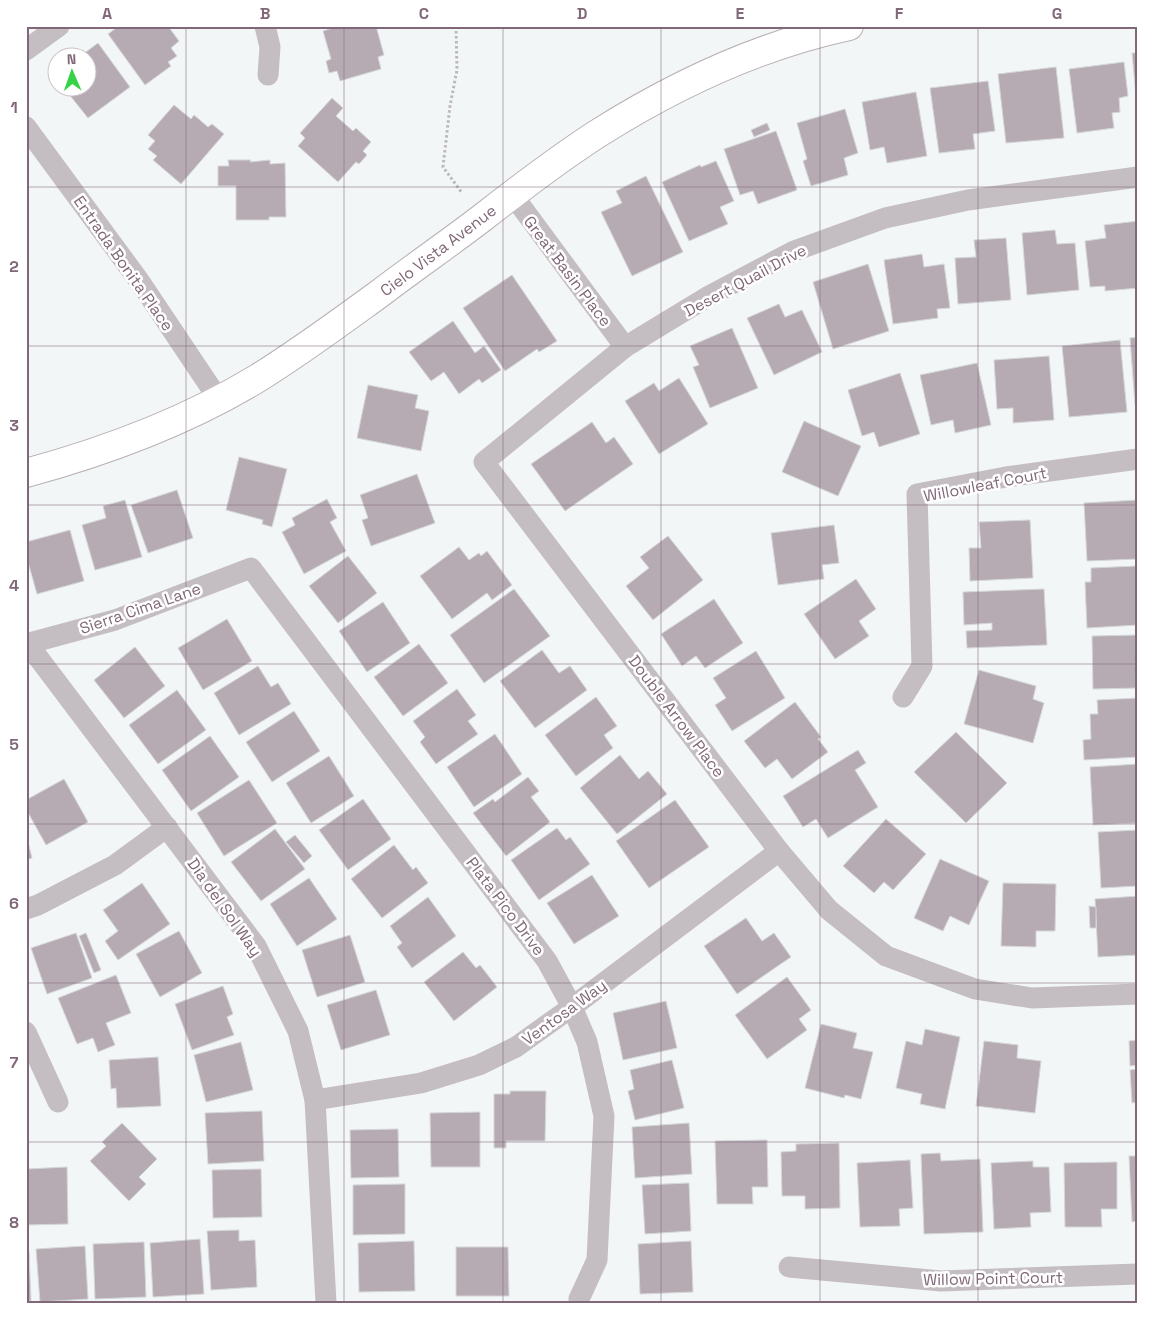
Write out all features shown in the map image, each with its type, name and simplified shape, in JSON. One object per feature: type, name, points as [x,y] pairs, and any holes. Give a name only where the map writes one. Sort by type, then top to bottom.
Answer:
[{"type":"street","points":[[26,50],[59,26]]},
{"type":"street","points":[[265,26],[270,48],[268,75]]},
{"type":"street","name":"Cielo Vista Avenue","points":[[26,473],[67,462],[110,447],[191,414],[219,400],[258,378],[312,343],[589,139],[650,103],[740,61],[792,42],[849,26]]},
{"type":"street","name":"Entrada Bonita Place","points":[[26,127],[140,282],[219,400]]},
{"type":"street","name":"Desert Quail Drive","points":[[484,462],[625,347],[709,296],[794,251],[885,218],[968,200],[1138,177]]},
{"type":"street","name":"Great Basin Place","points":[[512,194],[625,347]]},
{"type":"street","name":"Willowleaf Court","points":[[903,697],[922,666],[917,494],[1006,477],[1138,459]]},
{"type":"street","name":"Double Arrow Place","points":[[484,462],[779,851],[829,910],[886,956],[974,989],[1032,998],[1138,994]]},
{"type":"street","name":"Sierra Cima Lane","points":[[27,644],[115,620],[252,568]]},
{"type":"street","name":"Plata Pico Drive","points":[[252,568],[547,960],[572,1007],[587,1042],[604,1116],[597,1260],[579,1299]]},
{"type":"street","name":"Dia del Sol Way","points":[[27,644],[256,946],[298,1031],[315,1100],[326,1303]]},
{"type":"street","points":[[26,908],[38,905],[115,865],[167,827]]},
{"type":"street","name":"Ventosa Way","points":[[315,1100],[421,1083],[479,1065],[516,1047],[779,851]]},
{"type":"street","points":[[26,1032],[58,1102]]},
{"type":"street","name":"Willow Point Court","points":[[788,1267],[941,1282],[1138,1274]]},
{"type":"path","points":[[456,26],[457,70],[450,106],[443,167],[462,193]]},
{"type":"building","points":[[119,26],[168,26],[179,41],[171,48],[177,56],[168,62],[171,66],[145,85],[108,34]]},
{"type":"building","points":[[339,26],[376,26],[384,55],[378,57],[381,69],[340,81],[337,71],[329,73],[326,61],[331,59],[323,31]]},
{"type":"building","points":[[98,43],[130,87],[88,118],[72,98],[98,98],[98,48],[91,48]]},
{"type":"building","points":[[1132,53],[1138,53],[1138,118]]},
{"type":"building","points":[[1124,62],[1128,96],[1119,98],[1120,112],[1112,113],[1114,128],[1077,133],[1069,69]]},
{"type":"building","points":[[1056,67],[1064,138],[1006,143],[998,74]]},
{"type":"building","points":[[988,81],[995,131],[973,134],[975,149],[939,153],[930,88]]},
{"type":"building","points":[[916,92],[927,156],[887,163],[884,147],[870,150],[862,102]]},
{"type":"building","points":[[332,98],[343,108],[336,116],[353,131],[356,128],[371,142],[363,151],[367,155],[359,164],[356,162],[338,182],[298,146],[305,138],[300,133]]},
{"type":"building","points":[[174,105],[191,119],[194,115],[208,127],[212,124],[224,134],[181,184],[153,160],[157,156],[148,149],[155,141],[148,135]]},
{"type":"building","points":[[845,109],[858,153],[844,158],[848,175],[811,186],[803,161],[807,159],[797,123]]},
{"type":"building","points":[[767,123],[770,130],[754,137],[751,130]]},
{"type":"building","points":[[776,131],[797,190],[758,204],[753,191],[740,195],[724,149]]},
{"type":"building","points":[[228,160],[251,160],[250,162],[270,160],[270,164],[285,163],[286,217],[269,217],[269,220],[236,220],[236,186],[218,186],[218,166],[229,166]]},
{"type":"building","points":[[716,161],[734,201],[720,207],[728,224],[689,241],[662,182],[700,165],[701,167]]},
{"type":"building","points":[[646,176],[683,252],[632,276],[601,212],[622,203],[616,191]]},
{"type":"building","points":[[1138,221],[1138,288],[1105,291],[1105,286],[1090,287],[1085,241],[1106,238],[1104,225]]},
{"type":"building","points":[[1055,230],[1057,244],[1075,243],[1079,290],[1027,295],[1022,233]]},
{"type":"building","points":[[1006,238],[1011,300],[958,304],[955,258],[976,257],[974,240]]},
{"type":"building","points":[[922,254],[924,267],[944,264],[950,308],[937,309],[938,318],[893,324],[884,260]]},
{"type":"building","points":[[868,264],[889,331],[833,349],[813,282]]},
{"type":"building","points":[[512,275],[557,341],[539,352],[537,349],[505,371],[463,308]]},
{"type":"building","points":[[779,304],[785,317],[802,310],[822,352],[774,375],[747,318]]},
{"type":"building","points":[[453,321],[475,353],[484,346],[501,370],[482,383],[479,379],[459,394],[444,372],[431,381],[409,352]]},
{"type":"building","points":[[732,328],[758,388],[710,408],[693,367],[699,365],[690,346]]},
{"type":"building","points":[[1138,337],[1138,405],[1135,405],[1130,338]]},
{"type":"building","points":[[1120,340],[1127,412],[1069,417],[1062,346]]},
{"type":"building","points":[[1049,356],[1054,420],[1013,423],[1013,408],[997,409],[994,360]]},
{"type":"building","points":[[977,363],[991,425],[955,433],[953,420],[931,425],[920,375]]},
{"type":"building","points":[[900,373],[920,434],[879,447],[874,432],[862,436],[848,390]]},
{"type":"building","points":[[679,378],[708,424],[659,454],[625,401],[654,383],[659,391]]},
{"type":"building","points":[[368,385],[418,395],[415,408],[429,411],[421,451],[357,438]]},
{"type":"building","points":[[804,421],[861,446],[838,496],[782,472]]},
{"type":"building","points":[[592,422],[606,443],[614,437],[633,464],[565,511],[531,464]]},
{"type":"building","points":[[239,457],[287,469],[272,527],[262,524],[263,520],[226,510]]},
{"type":"building","points":[[417,474],[435,523],[371,546],[362,520],[368,518],[360,495]]},
{"type":"building","points":[[177,490],[193,538],[148,553],[131,505]]},
{"type":"building","points":[[327,499],[337,518],[330,522],[346,551],[304,574],[282,532],[295,525],[292,518]]},
{"type":"building","points":[[125,500],[142,557],[95,570],[82,525],[106,518],[103,506]]},
{"type":"building","points":[[1138,500],[1138,559],[1087,561],[1084,503]]},
{"type":"building","points":[[1030,520],[1033,578],[970,581],[969,548],[981,548],[979,522]]},
{"type":"building","points":[[834,525],[839,563],[822,565],[824,579],[778,585],[771,533]]},
{"type":"building","points":[[70,530],[84,581],[37,594],[26,555],[26,542]]},
{"type":"building","points":[[668,536],[703,580],[653,620],[626,586],[649,568],[640,557]]},
{"type":"building","points":[[459,547],[469,560],[479,553],[481,556],[487,551],[512,585],[492,600],[487,593],[452,619],[420,576]]},
{"type":"building","points":[[348,556],[377,593],[338,623],[309,586]]},
{"type":"building","points":[[1137,566],[1138,625],[1087,628],[1085,582],[1091,582],[1091,568]]},
{"type":"building","points":[[856,579],[876,609],[859,621],[869,636],[835,659],[804,614]]},
{"type":"building","points":[[514,589],[550,636],[484,683],[450,635]]},
{"type":"building","points":[[1044,589],[1047,645],[967,648],[966,631],[992,630],[992,623],[964,625],[963,592]]},
{"type":"building","points":[[714,599],[743,643],[705,668],[696,656],[682,666],[661,634]]},
{"type":"building","points":[[383,602],[410,643],[367,672],[339,631]]},
{"type":"building","points":[[227,619],[252,661],[203,690],[178,648]]},
{"type":"building","points":[[1138,635],[1138,688],[1093,689],[1092,636]]},
{"type":"building","points":[[419,644],[448,683],[403,716],[374,677]]},
{"type":"building","points":[[135,647],[165,686],[124,718],[94,680]]},
{"type":"building","points":[[542,650],[559,673],[570,666],[587,690],[535,728],[500,681]]},
{"type":"building","points":[[756,651],[785,698],[732,731],[715,705],[726,698],[713,678]]},
{"type":"building","points":[[258,666],[271,687],[278,683],[291,704],[239,735],[214,693]]},
{"type":"building","points":[[979,670],[1036,686],[1033,699],[1044,703],[1033,743],[964,724]]},
{"type":"building","points":[[457,689],[476,715],[468,721],[478,734],[436,764],[420,742],[425,737],[413,721]]},
{"type":"building","points":[[177,690],[206,730],[158,764],[129,725]]},
{"type":"building","points":[[596,697],[617,726],[604,735],[613,748],[576,776],[545,735]]},
{"type":"building","points":[[1138,698],[1138,757],[1084,760],[1083,740],[1091,739],[1090,714],[1098,714],[1097,700]]},
{"type":"building","points":[[795,702],[821,737],[818,739],[828,752],[792,779],[777,759],[765,768],[744,741]]},
{"type":"building","points":[[294,711],[320,751],[272,782],[246,742]]},
{"type":"building","points":[[956,732],[1007,783],[966,823],[914,772]]},
{"type":"building","points":[[495,734],[522,774],[474,807],[447,767]]},
{"type":"building","points":[[210,736],[239,777],[191,811],[162,770]]},
{"type":"building","points":[[858,750],[866,763],[855,770],[878,807],[828,838],[816,819],[803,827],[783,796]]},
{"type":"building","points":[[620,755],[639,779],[648,771],[667,794],[617,834],[580,788]]},
{"type":"building","points":[[329,756],[354,796],[311,823],[286,783]]},
{"type":"building","points":[[1138,764],[1138,823],[1093,825],[1090,767]]},
{"type":"building","points":[[528,777],[539,791],[531,797],[550,822],[506,856],[473,813],[493,799],[495,802]]},
{"type":"building","points":[[64,779],[88,822],[46,845],[26,809],[26,800]]},
{"type":"building","points":[[249,780],[277,823],[224,856],[197,813]]},
{"type":"building","points":[[363,799],[391,839],[348,870],[319,830]]},
{"type":"building","points":[[675,800],[709,847],[649,888],[616,841]]},
{"type":"building","points":[[886,819],[926,854],[893,890],[884,882],[874,893],[843,866]]},
{"type":"building","points":[[557,828],[566,840],[570,837],[590,864],[539,900],[511,860]]},
{"type":"building","points":[[275,829],[305,869],[261,901],[231,862]]},
{"type":"building","points":[[1138,830],[1138,886],[1101,888],[1098,832]]},
{"type":"building","points":[[26,834],[32,858],[26,860]]},
{"type":"building","points":[[295,835],[312,856],[304,863],[286,842]]},
{"type":"building","points":[[394,845],[413,870],[416,867],[428,883],[382,918],[351,879]]},
{"type":"building","points":[[940,859],[989,881],[969,925],[950,916],[943,931],[914,918]]},
{"type":"building","points":[[592,875],[619,916],[574,944],[547,903]]},
{"type":"building","points":[[309,878],[337,919],[297,946],[270,904]]},
{"type":"building","points":[[142,883],[170,924],[118,960],[105,941],[118,931],[103,910]]},
{"type":"building","points":[[1003,883],[1056,884],[1055,931],[1036,931],[1036,947],[1001,946]]},
{"type":"building","points":[[1138,896],[1138,955],[1098,957],[1095,899]]},
{"type":"building","points":[[428,897],[456,936],[412,968],[397,947],[402,943],[390,926]]},
{"type":"building","points":[[1089,906],[1096,907],[1096,928],[1090,928]]},
{"type":"building","points":[[746,918],[762,941],[774,933],[791,957],[737,994],[704,946]]},
{"type":"building","points":[[179,931],[202,973],[160,997],[136,954]]},
{"type":"building","points":[[76,933],[92,978],[47,994],[31,948]]},
{"type":"building","points":[[86,933],[101,970],[94,973],[79,936]]},
{"type":"building","points":[[350,935],[365,982],[317,997],[302,950]]},
{"type":"building","points":[[463,952],[476,968],[480,965],[497,987],[454,1021],[424,982]]},
{"type":"building","points":[[116,975],[131,1013],[106,1023],[115,1045],[98,1052],[93,1038],[77,1044],[58,998]]},
{"type":"building","points":[[787,977],[811,1010],[799,1019],[807,1030],[767,1059],[735,1015]]},
{"type":"building","points":[[223,986],[233,1014],[227,1017],[234,1035],[192,1050],[175,1004]]},
{"type":"building","points":[[376,990],[390,1035],[341,1050],[327,1005]]},
{"type":"building","points":[[666,1001],[677,1048],[623,1060],[613,1013]]},
{"type":"building","points":[[821,1024],[857,1033],[853,1048],[873,1052],[861,1099],[845,1095],[844,1098],[805,1088]]},
{"type":"building","points":[[925,1029],[960,1037],[945,1109],[920,1104],[922,1094],[896,1088],[906,1041],[922,1045]]},
{"type":"building","points":[[1138,1040],[1138,1065],[1130,1066],[1129,1041]]},
{"type":"building","points":[[984,1041],[1018,1045],[1017,1058],[1041,1061],[1035,1113],[976,1106]]},
{"type":"building","points":[[241,1042],[253,1090],[206,1102],[194,1055]]},
{"type":"building","points":[[158,1057],[161,1106],[117,1108],[116,1088],[111,1089],[109,1060]]},
{"type":"building","points":[[672,1060],[684,1108],[635,1120],[628,1091],[634,1089],[630,1070]]},
{"type":"building","points":[[1138,1069],[1138,1102],[1132,1103],[1130,1070]]},
{"type":"building","points":[[510,1091],[546,1091],[545,1141],[506,1141],[506,1148],[494,1148],[494,1094],[510,1094]]},
{"type":"building","points":[[262,1111],[264,1161],[208,1164],[205,1113]]},
{"type":"building","points":[[480,1112],[480,1167],[431,1167],[430,1113]]},
{"type":"building","points":[[122,1123],[157,1159],[139,1177],[146,1184],[129,1201],[90,1161],[106,1146],[102,1142]]},
{"type":"building","points":[[689,1123],[692,1174],[635,1178],[632,1127]]},
{"type":"building","points":[[398,1129],[399,1177],[351,1178],[350,1130]]},
{"type":"building","points":[[767,1140],[768,1187],[752,1187],[753,1204],[717,1204],[715,1141]]},
{"type":"building","points":[[839,1143],[840,1208],[805,1209],[805,1196],[782,1196],[781,1152],[796,1151],[796,1144]]},
{"type":"building","points":[[940,1153],[941,1161],[980,1159],[983,1232],[924,1234],[921,1154]]},
{"type":"building","points":[[1129,1156],[1138,1156],[1138,1221],[1132,1222]]},
{"type":"building","points":[[910,1160],[913,1208],[899,1209],[900,1226],[860,1227],[857,1163]]},
{"type":"building","points":[[1033,1161],[1033,1167],[1049,1167],[1051,1212],[1030,1213],[1031,1227],[994,1229],[991,1163]]},
{"type":"building","points":[[1117,1162],[1117,1209],[1101,1209],[1102,1227],[1065,1227],[1064,1163]]},
{"type":"building","points":[[67,1167],[68,1224],[26,1225],[26,1169]]},
{"type":"building","points":[[261,1169],[262,1217],[213,1218],[212,1170]]},
{"type":"building","points":[[689,1183],[691,1231],[645,1234],[642,1185]]},
{"type":"building","points":[[405,1184],[405,1234],[353,1235],[353,1185]]},
{"type":"building","points":[[239,1230],[239,1241],[255,1240],[257,1287],[211,1290],[207,1231]]},
{"type":"building","points":[[200,1239],[204,1294],[153,1297],[150,1243]]},
{"type":"building","points":[[414,1241],[415,1291],[359,1292],[358,1243]]},
{"type":"building","points":[[691,1241],[693,1292],[640,1294],[638,1244]]},
{"type":"building","points":[[144,1242],[146,1297],[95,1299],[93,1244]]},
{"type":"building","points":[[85,1246],[88,1299],[40,1302],[36,1249]]},
{"type":"building","points":[[456,1247],[508,1247],[509,1296],[456,1296]]},
{"type":"building","points":[[26,1251],[29,1251],[31,1301],[26,1301]]}]
